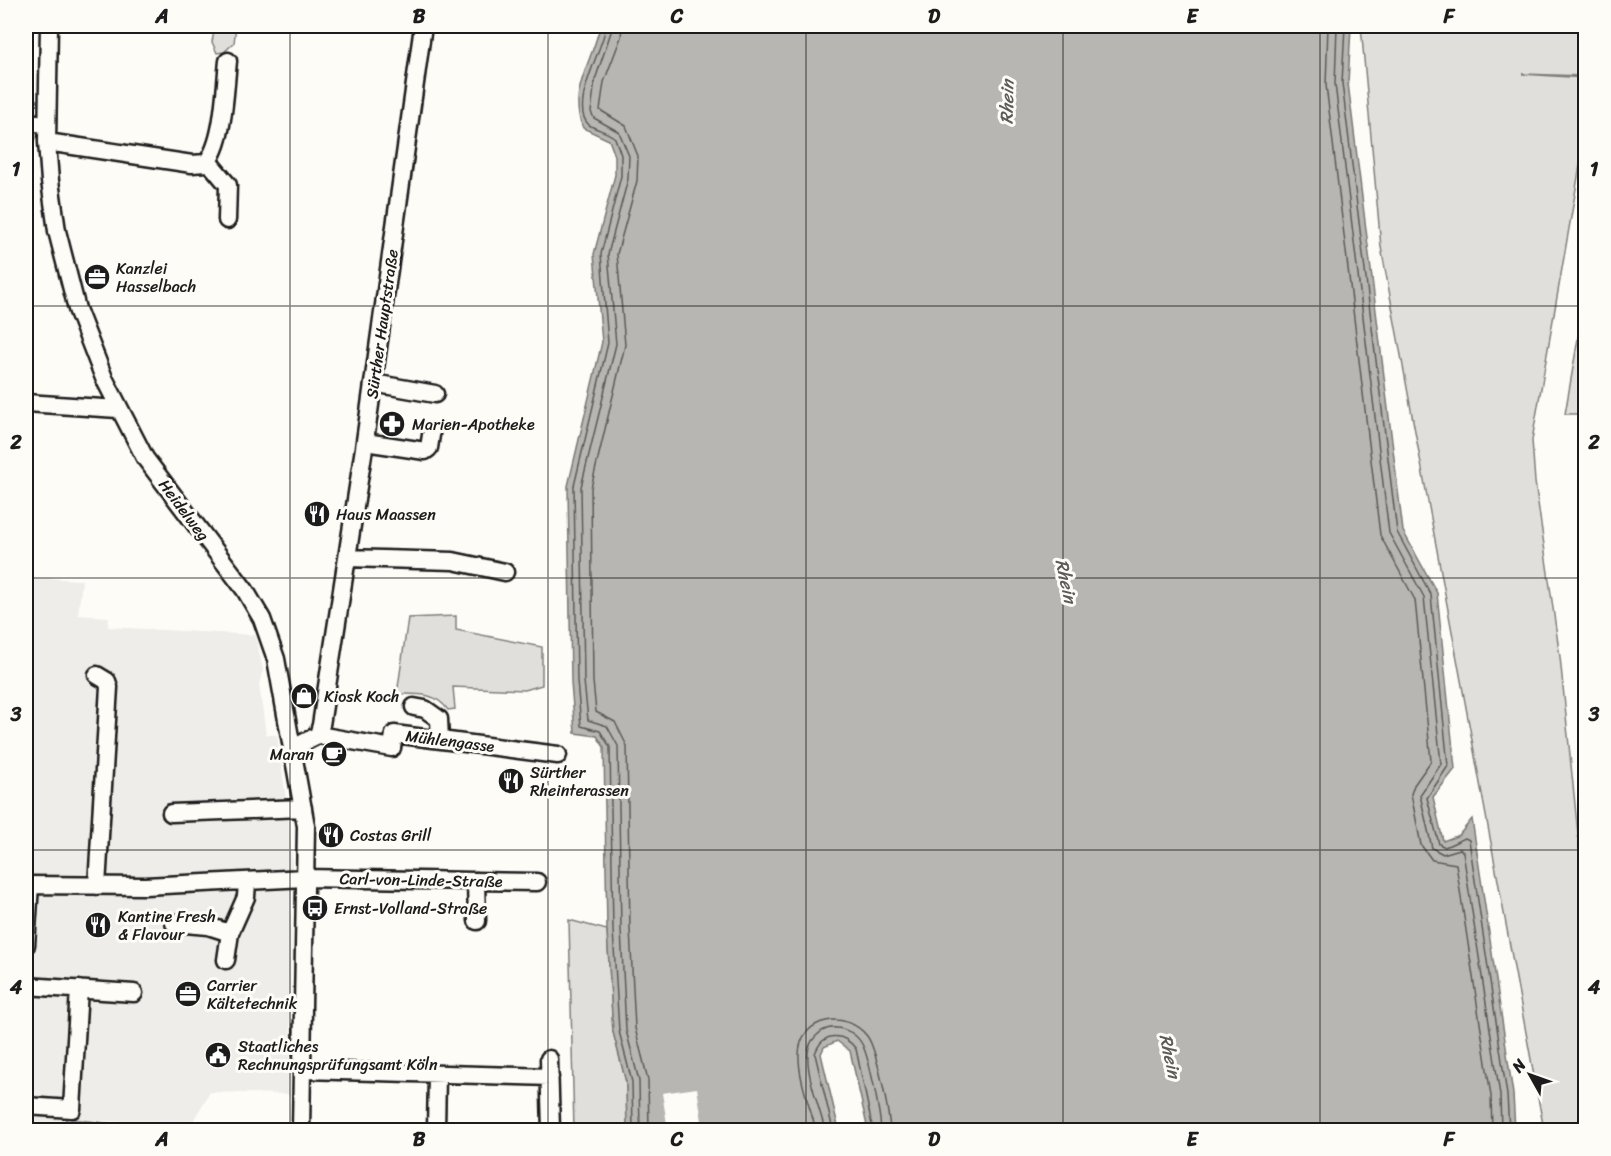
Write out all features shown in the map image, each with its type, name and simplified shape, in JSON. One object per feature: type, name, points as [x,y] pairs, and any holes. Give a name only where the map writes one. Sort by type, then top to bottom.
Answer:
[{"type":"street","name":"Heidelweg","points":[[49,26],[47,142],[56,221],[67,274],[90,345],[118,409],[145,458],[244,590],[262,619],[276,659],[306,826],[305,878]]},
{"type":"street","name":"Sürther Hauptstraße","points":[[318,735],[374,383],[423,26]]},
{"type":"street","points":[[208,161],[217,142],[228,61]]},
{"type":"street","points":[[26,122],[47,124]]},
{"type":"street","points":[[47,142],[192,164],[208,161]]},
{"type":"street","points":[[208,161],[228,185],[227,220]]},
{"type":"street","points":[[374,383],[435,394]]},
{"type":"street","points":[[26,403],[118,409]]},
{"type":"street","points":[[365,442],[424,451],[429,448],[431,435]]},
{"type":"street","points":[[347,558],[453,561],[505,572]]},
{"type":"street","points":[[97,675],[107,681],[109,687],[97,886]]},
{"type":"street","points":[[414,707],[425,709],[439,719],[440,740]]},
{"type":"street","name":"Mühlengasse","points":[[318,735],[392,748],[394,734],[558,755]]},
{"type":"street","points":[[293,748],[318,735]]},
{"type":"street","points":[[171,813],[303,808]]},
{"type":"street","points":[[302,1131],[305,878]]},
{"type":"street","name":"Carl-von-Linde-Straße","points":[[28,885],[97,886],[305,878],[537,882]]},
{"type":"street","points":[[226,960],[230,933],[246,897],[247,880]]},
{"type":"street","points":[[476,881],[477,921]]},
{"type":"street","points":[[26,945],[28,885]]},
{"type":"street","points":[[174,923],[208,926],[230,933]]},
{"type":"street","points":[[26,986],[134,993]]},
{"type":"street","points":[[26,1106],[72,1109],[79,989]]},
{"type":"street","points":[[549,1059],[551,1131]]},
{"type":"street","points":[[304,1070],[437,1076],[550,1077]]},
{"type":"street","points":[[436,1131],[437,1076]]},
{"type":"shaded area","points":[[215,26],[236,26],[234,43],[224,52],[217,53],[212,42]]},
{"type":"shaded area","points":[[1361,26],[1585,26],[1585,76],[1522,74],[1585,78],[1585,137],[1532,440],[1535,482],[1560,657],[1585,903],[1585,1130],[1544,1130],[1381,247]]},
{"type":"shaded area","points":[[1585,298],[1585,414],[1565,414]]},
{"type":"shaded area","points":[[26,577],[82,580],[78,615],[109,617],[108,627],[255,635],[263,670],[259,684],[266,735],[277,735],[289,820],[292,866],[290,1097],[287,1094],[210,1092],[189,1128],[66,1118],[65,1130],[26,1130]]},
{"type":"shaded area","points":[[456,616],[456,630],[542,647],[542,685],[525,690],[453,687],[455,709],[448,710],[438,700],[426,695],[397,694],[408,618]]},
{"type":"shaded area","points":[[569,920],[607,930],[613,1032],[626,1082],[627,1130],[574,1130]]},
{"type":"shaded area","points":[[66,1118],[122,1125],[120,1130],[65,1130]]},
{"type":"water","name":"Rhein","points":[[600,26],[1351,26],[1348,83],[1403,531],[1437,593],[1455,769],[1433,797],[1443,841],[1459,835],[1472,819],[1513,1094],[1515,1130],[868,1130],[850,1051],[837,1041],[824,1047],[821,1054],[839,1130],[627,1130],[626,1082],[613,1032],[607,930],[604,747],[597,736],[575,733],[571,682],[568,486],[602,342],[594,254],[615,175],[615,156],[609,140],[583,128],[579,115],[580,89]]},
{"type":"pier","points":[[697,1088],[703,1128],[668,1130],[662,1093]]},
{"type":"place","name":"Kanzlei Hasselbach","points":[[97,277]]},
{"type":"place","name":"Marien-Apotheke","points":[[392,424]]},
{"type":"place","name":"Haus Maassen","points":[[317,514]]},
{"type":"place","name":"Kiosk Koch","points":[[304,696]]},
{"type":"place","name":"Maran","points":[[334,754]]},
{"type":"place","name":"Sürther Rheinterassen","points":[[511,781]]},
{"type":"place","name":"Costas Grill","points":[[331,835]]},
{"type":"place","name":"Ernst-Volland-Straße","points":[[315,908]]},
{"type":"place","name":"Kantine Fresh & Flavour","points":[[98,925]]},
{"type":"place","name":"Carrier Kältetechnik","points":[[188,994]]},
{"type":"place","name":"Staatliches Rechnungsprüfungsamt Köln","points":[[218,1055]]}]
